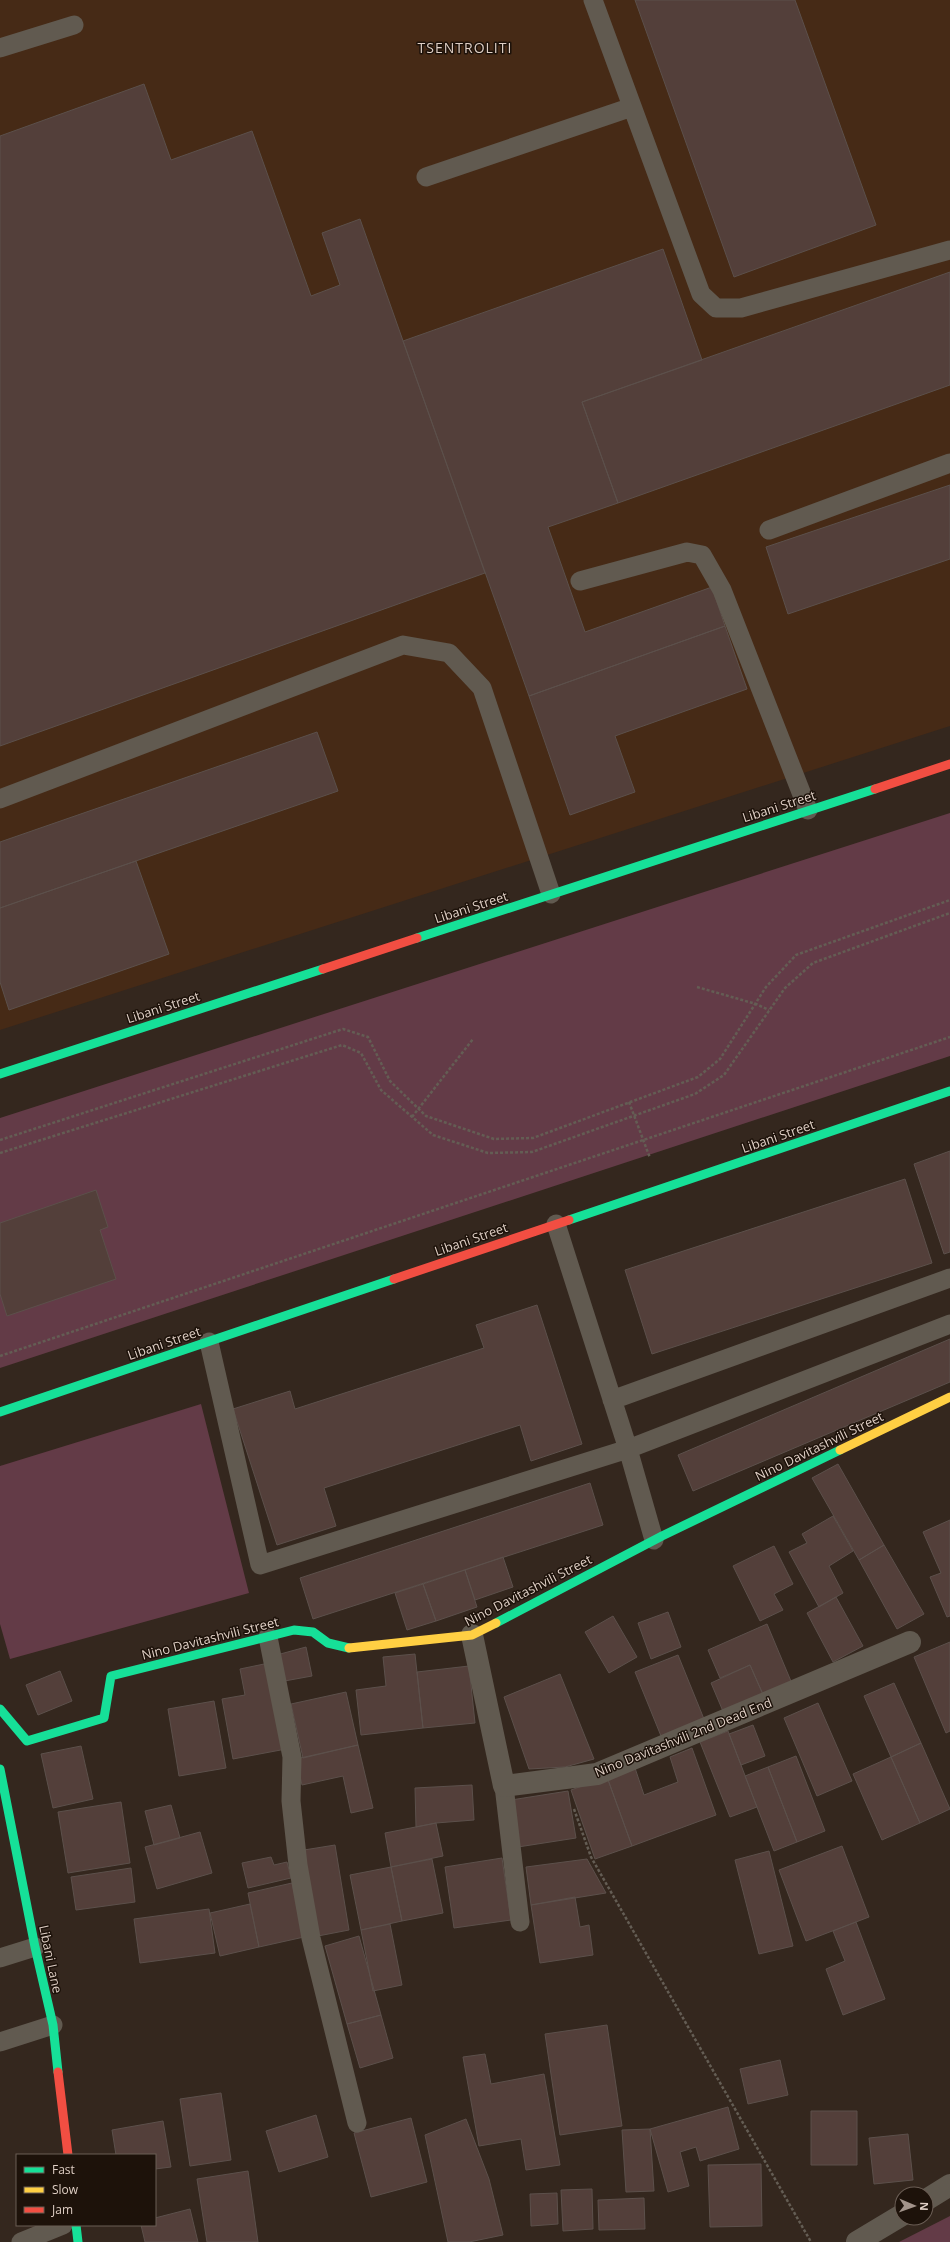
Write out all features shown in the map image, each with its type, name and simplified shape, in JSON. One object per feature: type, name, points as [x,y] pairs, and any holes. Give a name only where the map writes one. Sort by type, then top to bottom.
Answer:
[{"type":"street","name":"Libani Street","points":[[0,1074],[950,764]]},
{"type":"street","name":"Libani Street","points":[[0,1412],[950,1091]]},
{"type":"street","name":"Nino Davitashvili Street","points":[[0,1709],[26,1742],[104,1718],[111,1676],[294,1630],[313,1632],[328,1643],[346,1648],[472,1635],[654,1540],[950,1397]]},
{"type":"street","points":[[472,1635],[504,1786]]},
{"type":"street","name":"Nino Davitashvili 2nd Dead End","points":[[504,1786],[597,1774],[910,1642]]},
{"type":"street","name":"Libani Lane","points":[[0,1769],[3,1804],[53,2025],[68,2154]]},
{"type":"street","points":[[934,2195],[950,2185]]},
{"type":"street","points":[[858,2242],[894,2220]]},
{"type":"street","points":[[76,2226],[78,2242]]},
{"type":"lane","points":[[593,0],[701,294],[716,308],[741,308],[950,250]]},
{"type":"lane","points":[[0,48],[74,25]]},
{"type":"lane","points":[[426,177],[632,107]]},
{"type":"lane","points":[[769,530],[950,463]]},
{"type":"lane","points":[[580,581],[687,552],[702,555],[722,590],[808,810]]},
{"type":"lane","points":[[0,799],[403,645],[449,653],[482,688],[551,894]]},
{"type":"lane","points":[[556,1224],[628,1449],[654,1540]]},
{"type":"lane","points":[[612,1400],[950,1278]]},
{"type":"lane","points":[[209,1342],[260,1565],[628,1449],[950,1324]]},
{"type":"lane","points":[[268,1637],[292,1758],[291,1801],[298,1865],[310,1931],[357,2123]]},
{"type":"lane","points":[[504,1786],[520,1922]]},
{"type":"lane","points":[[0,1958],[35,1947]]},
{"type":"lane","points":[[0,2042],[53,2025]]},
{"type":"lane","points":[[21,2242],[61,2226]]},
{"type":"path","points":[[0,1140],[343,1029],[368,1037],[390,1081],[426,1116],[494,1139],[533,1138],[698,1077],[720,1059],[766,987],[796,955],[950,900]]},
{"type":"path","points":[[0,1153],[342,1045],[361,1053],[381,1090],[433,1135],[488,1153],[532,1152],[695,1094],[724,1075],[785,988],[813,962],[950,913]]},
{"type":"path","points":[[697,987],[756,1004],[770,1010]]},
{"type":"path","points":[[0,1356],[950,1036]]},
{"type":"path","points":[[412,1117],[473,1039]]},
{"type":"path","points":[[629,1102],[662,1189]]},
{"type":"path","points":[[566,1778],[591,1857],[812,2242]]},
{"type":"shaded area","points":[[0,0],[950,0],[950,726],[0,1030]]},
{"type":"shaded area","points":[[950,813],[950,1056],[0,1368],[0,1118]]},
{"type":"shaded area","points":[[201,1404],[249,1593],[10,1659],[0,1624],[0,1466]]},
{"type":"shaded area","points":[[950,2216],[950,2242],[899,2242],[930,2226],[934,2226],[934,2224]]},
{"type":"building","points":[[635,0],[795,0],[876,225],[734,277]]},
{"type":"building","points":[[144,84],[171,160],[252,131],[311,296],[340,285],[322,233],[360,219],[485,573],[0,746],[0,136]]},
{"type":"building","points":[[663,249],[702,360],[582,402],[618,503],[548,527],[585,632],[712,587],[725,626],[529,696],[403,341]]},
{"type":"building","points":[[950,272],[950,385],[618,503],[582,402]]},
{"type":"building","points":[[950,485],[950,559],[788,614],[766,547]]},
{"type":"building","points":[[725,626],[747,689],[615,736],[635,792],[570,815],[529,696]]},
{"type":"building","points":[[317,732],[338,791],[0,908],[0,842]]},
{"type":"building","points":[[136,861],[169,954],[9,1010],[0,982],[0,908]]},
{"type":"building","points":[[950,1151],[950,1252],[944,1254],[914,1164]]},
{"type":"building","points":[[905,1179],[932,1263],[652,1354],[625,1270]]},
{"type":"building","points":[[96,1190],[108,1227],[100,1230],[116,1279],[7,1316],[0,1294],[0,1223]]},
{"type":"building","points":[[537,1305],[582,1444],[531,1461],[520,1425],[324,1488],[336,1526],[277,1545],[233,1409],[290,1391],[295,1409],[484,1348],[476,1325]]},
{"type":"building","points":[[950,1339],[950,1382],[693,1491],[678,1455]]},
{"type":"building","points":[[838,1464],[884,1545],[859,1560],[812,1478]]},
{"type":"building","points":[[590,1483],[603,1525],[313,1619],[300,1578]]},
{"type":"building","points":[[833,1516],[853,1551],[829,1566],[843,1593],[819,1607],[789,1552],[807,1543],[802,1534]]},
{"type":"building","points":[[950,1520],[950,1616],[947,1617],[930,1577],[941,1573],[923,1532]]},
{"type":"building","points":[[884,1545],[924,1614],[897,1629],[859,1560]]},
{"type":"building","points":[[774,1546],[793,1584],[774,1594],[783,1610],[760,1621],[733,1566]]},
{"type":"building","points":[[503,1557],[513,1587],[475,1600],[465,1570]]},
{"type":"building","points":[[465,1570],[477,1607],[436,1621],[423,1584]]},
{"type":"building","points":[[423,1584],[436,1621],[407,1630],[395,1593]]},
{"type":"building","points":[[836,1597],[863,1646],[833,1662],[807,1613]]},
{"type":"building","points":[[668,1612],[681,1647],[651,1659],[638,1623]]},
{"type":"building","points":[[613,1616],[637,1657],[609,1673],[585,1632]]},
{"type":"building","points":[[767,1624],[793,1686],[765,1699],[750,1665],[720,1678],[708,1650]]},
{"type":"building","points":[[950,1642],[950,1731],[946,1733],[914,1657]]},
{"type":"building","points":[[306,1647],[312,1676],[279,1682],[273,1656]]},
{"type":"building","points":[[415,1654],[423,1728],[361,1735],[356,1690],[386,1686],[383,1657]]},
{"type":"building","points":[[678,1655],[704,1719],[661,1736],[635,1672]]},
{"type":"building","points":[[269,1663],[286,1749],[233,1759],[222,1699],[245,1695],[240,1669]]},
{"type":"building","points":[[750,1665],[765,1699],[725,1716],[711,1683]]},
{"type":"building","points":[[469,1666],[475,1723],[423,1728],[417,1672]]},
{"type":"building","points":[[60,1671],[72,1701],[38,1715],[26,1685]]},
{"type":"building","points":[[560,1674],[594,1759],[565,1767],[529,1769],[504,1697]]},
{"type":"building","points":[[894,1683],[921,1743],[891,1757],[864,1696]]},
{"type":"building","points":[[346,1692],[358,1745],[303,1758],[291,1704]]},
{"type":"building","points":[[214,1701],[226,1768],[179,1776],[168,1709]]},
{"type":"building","points":[[818,1703],[852,1781],[817,1796],[784,1718]]},
{"type":"building","points":[[753,1725],[765,1756],[741,1765],[729,1734]]},
{"type":"building","points":[[728,1731],[757,1807],[730,1817],[700,1742]]},
{"type":"building","points":[[921,1743],[950,1809],[920,1823],[891,1757]]},
{"type":"building","points":[[358,1745],[373,1808],[351,1813],[343,1776],[302,1785],[296,1759]]},
{"type":"building","points":[[81,1746],[93,1799],[53,1808],[41,1754]]},
{"type":"building","points":[[692,1748],[716,1815],[632,1846],[607,1777],[635,1768],[644,1795],[678,1782],[670,1757]]},
{"type":"building","points":[[796,1756],[825,1831],[797,1842],[768,1767]]},
{"type":"building","points":[[891,1757],[920,1823],[882,1840],[853,1774]]},
{"type":"building","points":[[768,1767],[797,1842],[774,1851],[745,1776]]},
{"type":"building","points":[[607,1777],[632,1846],[595,1859],[571,1790]]},
{"type":"building","points":[[472,1785],[474,1820],[436,1823],[416,1827],[415,1788]]},
{"type":"building","points":[[568,1791],[576,1838],[518,1847],[511,1800]]},
{"type":"building","points":[[121,1802],[130,1863],[68,1873],[58,1812]]},
{"type":"building","points":[[171,1805],[180,1838],[154,1845],[145,1811]]},
{"type":"building","points":[[436,1823],[443,1856],[391,1867],[385,1833]]},
{"type":"building","points":[[200,1832],[212,1873],[157,1889],[145,1847]]},
{"type":"building","points":[[335,1845],[349,1930],[318,1936],[304,1850]]},
{"type":"building","points":[[842,1846],[869,1917],[806,1941],[779,1870]]},
{"type":"building","points":[[769,1851],[793,1946],[759,1954],[735,1860]]},
{"type":"building","points":[[271,1857],[274,1865],[287,1862],[291,1878],[248,1888],[242,1863]]},
{"type":"building","points":[[502,1858],[511,1920],[454,1928],[445,1867]]},
{"type":"building","points":[[432,1859],[443,1913],[402,1921],[391,1867]]},
{"type":"building","points":[[587,1859],[606,1893],[531,1905],[526,1867]]},
{"type":"building","points":[[391,1867],[402,1921],[361,1930],[350,1875]]},
{"type":"building","points":[[131,1868],[135,1902],[76,1910],[71,1877]]},
{"type":"building","points":[[292,1883],[304,1937],[259,1947],[248,1893]]},
{"type":"building","points":[[575,1897],[580,1927],[589,1925],[593,1955],[540,1963],[531,1905]]},
{"type":"building","points":[[250,1904],[259,1947],[220,1956],[210,1913]]},
{"type":"building","points":[[209,1909],[215,1953],[140,1963],[134,1919]]},
{"type":"building","points":[[856,1922],[885,1999],[843,2015],[826,1969],[845,1961],[833,1931]]},
{"type":"building","points":[[390,1924],[402,1985],[373,1991],[361,1930]]},
{"type":"building","points":[[359,1936],[381,2015],[347,2024],[325,1946]]},
{"type":"building","points":[[381,2015],[393,2058],[360,2068],[347,2024]]},
{"type":"building","points":[[607,2025],[622,2126],[560,2135],[545,2034]]},
{"type":"building","points":[[485,2054],[491,2084],[544,2074],[560,2165],[526,2170],[521,2139],[479,2146],[463,2057]]},
{"type":"building","points":[[780,2060],[788,2095],[748,2104],[740,2069]]},
{"type":"building","points":[[221,2093],[231,2160],[190,2166],[180,2099]]},
{"type":"building","points":[[728,2107],[739,2149],[700,2161],[696,2147],[680,2152],[689,2186],[668,2192],[650,2129]]},
{"type":"building","points":[[811,2111],[857,2111],[857,2165],[811,2165]]},
{"type":"building","points":[[316,2115],[328,2157],[279,2172],[266,2131]]},
{"type":"building","points":[[411,2118],[427,2182],[371,2197],[354,2133]]},
{"type":"building","points":[[466,2119],[489,2179],[503,2235],[469,2242],[448,2242],[425,2135]]},
{"type":"building","points":[[163,2121],[171,2167],[156,2169],[156,2154],[116,2154],[112,2130]]},
{"type":"building","points":[[650,2129],[654,2191],[626,2192],[622,2130]]},
{"type":"building","points":[[908,2134],[913,2180],[874,2184],[869,2138]]},
{"type":"building","points":[[761,2164],[762,2226],[710,2227],[708,2165]]},
{"type":"building","points":[[248,2171],[258,2242],[207,2242],[197,2179]]},
{"type":"building","points":[[592,2189],[593,2229],[563,2231],[561,2190]]},
{"type":"building","points":[[557,2193],[558,2224],[531,2226],[530,2194]]},
{"type":"building","points":[[644,2198],[645,2229],[599,2230],[598,2200]]},
{"type":"building","points":[[190,2209],[198,2242],[145,2242],[141,2226],[156,2226],[156,2218]]},
{"type":"traffic: fast","points":[[417,938],[875,789]]},
{"type":"traffic: fast","points":[[0,1074],[323,969]]},
{"type":"traffic: fast","points":[[569,1220],[950,1091]]},
{"type":"traffic: fast","points":[[0,1412],[394,1279]]},
{"type":"traffic: fast","points":[[496,1623],[662,1536],[840,1450]]},
{"type":"traffic: fast","points":[[0,1709],[27,1741],[104,1718],[111,1676],[294,1630],[313,1632],[328,1643],[349,1648]]},
{"type":"traffic: fast","points":[[0,1769],[35,1947],[53,2025],[58,2072]]},
{"type":"traffic: fast","points":[[76,2226],[78,2242]]},
{"type":"traffic: slow","points":[[840,1450],[950,1397]]},
{"type":"traffic: slow","points":[[349,1648],[472,1635],[496,1623]]},
{"type":"traffic: jam","points":[[875,789],[950,764]]},
{"type":"traffic: jam","points":[[323,969],[417,938]]},
{"type":"traffic: jam","points":[[394,1279],[569,1220]]},
{"type":"traffic: jam","points":[[58,2072],[68,2154]]},
{"type":"district","name":"TSENTROLITI","points":[[465,48]]}]
